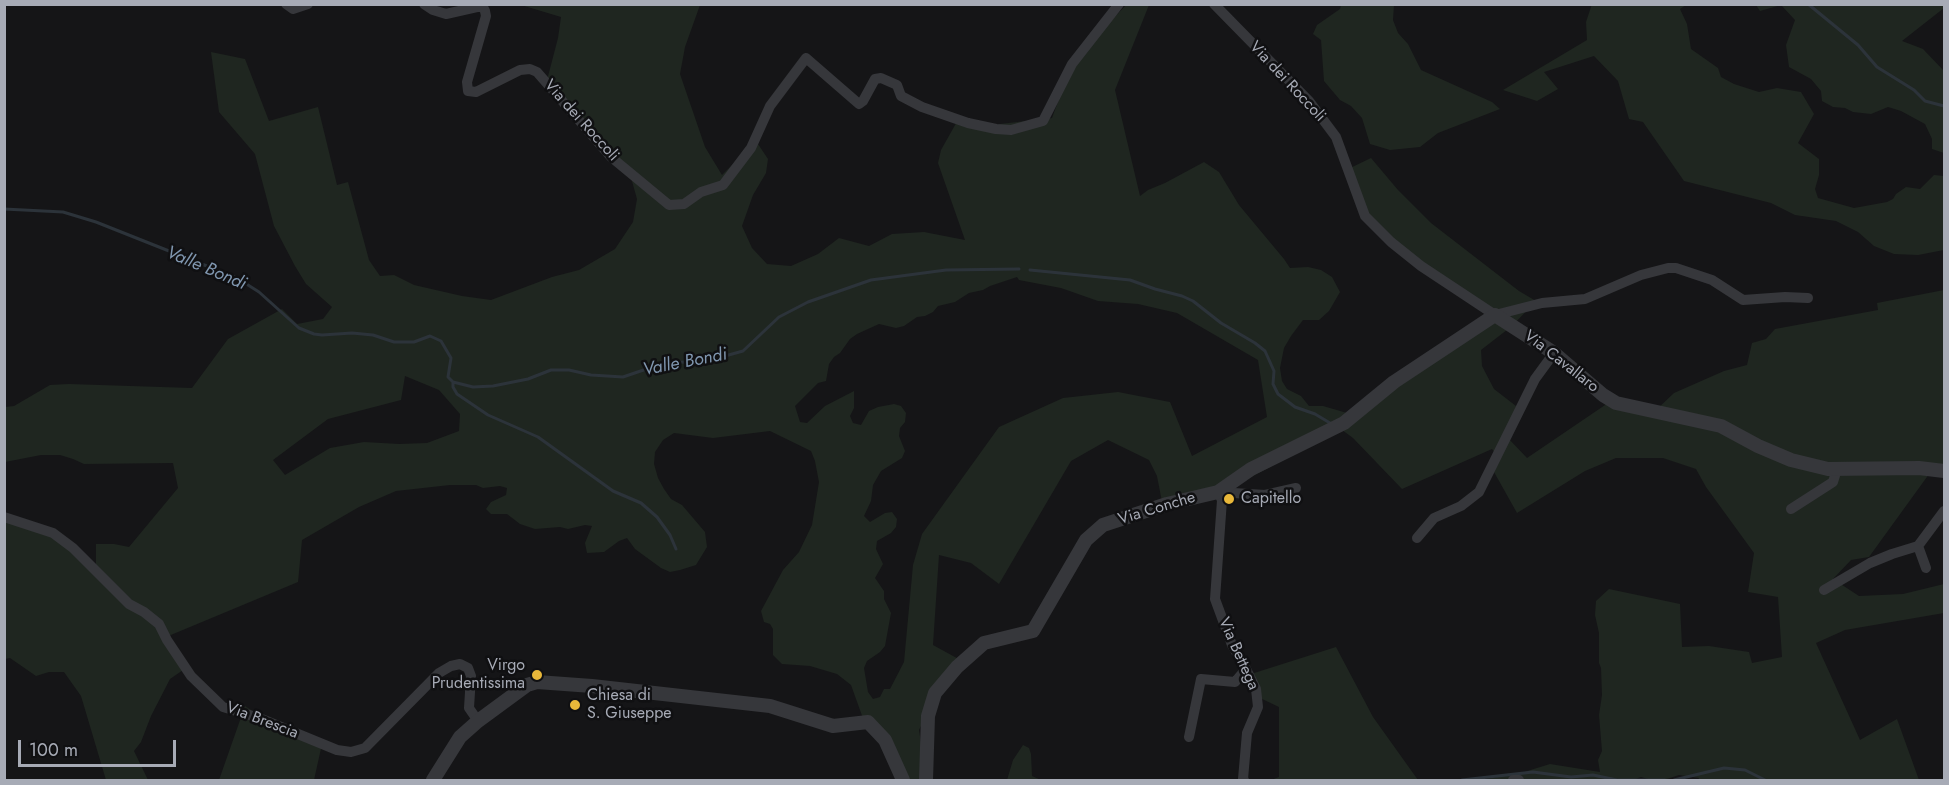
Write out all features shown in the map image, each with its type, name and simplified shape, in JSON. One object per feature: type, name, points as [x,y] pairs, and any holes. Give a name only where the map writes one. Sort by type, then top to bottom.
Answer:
[{"type":"street","points":[[286,4],[293,9],[308,4]]},
{"type":"street","name":"Via dei Roccoli","points":[[424,4],[446,14],[483,7],[486,16],[467,82],[468,90],[476,92],[520,70],[530,69],[537,72],[611,157],[669,205],[684,204],[701,192],[723,185],[752,148],[770,106],[806,58],[859,104],[875,79],[880,78],[897,85],[901,96],[922,107],[968,123],[1011,130],[1043,122],[1072,64],[1119,4]]},
{"type":"street","name":"Via dei Roccoli","points":[[1214,4],[1310,101],[1336,137],[1365,216],[1390,242],[1421,266],[1495,315]]},
{"type":"street","name":"Via Cavallaro","points":[[1495,315],[1542,303],[1585,299],[1641,275],[1668,268],[1676,268],[1712,280],[1743,300],[1808,298]]},
{"type":"street","name":"Via Cavallaro","points":[[1495,315],[1554,353],[1602,395],[1616,403],[1721,426],[1758,446],[1791,460],[1828,469],[1919,468],[1944,471]]},
{"type":"street","name":"Via Conche","points":[[926,780],[928,716],[935,693],[957,667],[984,643],[1033,631],[1086,540],[1103,525],[1167,504],[1218,492],[1251,469],[1344,423],[1394,382],[1495,315]]},
{"type":"street","points":[[1417,538],[1434,518],[1461,506],[1479,492],[1535,379],[1554,353]]},
{"type":"street","points":[[1791,509],[1833,482],[1837,469]]},
{"type":"street","points":[[1218,492],[1265,495],[1296,488]]},
{"type":"street","name":"Via Bettega","points":[[1218,492],[1222,500],[1215,599],[1232,645],[1256,689],[1258,706],[1247,733],[1244,780]]},
{"type":"street","points":[[1824,590],[1870,563],[1918,546],[1944,511]]},
{"type":"street","name":"Via Brescia","points":[[4,517],[53,533],[73,548],[129,604],[159,624],[191,676],[223,707],[259,718],[338,750],[351,752],[365,748],[439,673],[460,664],[468,668],[471,676],[468,703],[478,721]]},
{"type":"street","points":[[1918,546],[1926,568]]},
{"type":"street","points":[[1189,737],[1201,679],[1235,682],[1246,669]]},
{"type":"street","points":[[433,780],[460,737],[527,685],[537,682],[770,706],[833,726],[868,722],[885,740],[903,780]]},
{"type":"street","points":[[1514,780],[1519,780]]},
{"type":"shaded area","points":[[1592,4],[1686,5],[1680,9],[1687,24],[1691,49],[1718,68],[1721,77],[1759,92],[1777,88],[1801,92],[1814,114],[1798,143],[1819,159],[1819,175],[1815,189],[1818,198],[1854,208],[1887,202],[1906,187],[1920,189],[1934,175],[1944,176],[1944,250],[1918,255],[1894,254],[1874,246],[1858,232],[1836,221],[1795,215],[1771,203],[1684,181],[1643,122],[1629,119],[1618,81],[1594,56],[1544,72],[1558,89],[1537,101],[1503,90],[1587,40],[1586,22]]},
{"type":"shaded area","points":[[521,5],[700,5],[685,47],[680,74],[705,147],[722,175],[756,141],[768,159],[766,173],[753,195],[742,226],[752,248],[767,264],[791,266],[818,254],[839,238],[869,246],[892,234],[924,232],[965,240],[938,163],[941,150],[959,118],[974,127],[1052,118],[1073,61],[1126,5],[1149,5],[1115,90],[1140,196],[1204,162],[1219,172],[1239,205],[1290,268],[1308,267],[1321,270],[1332,277],[1340,292],[1329,311],[1319,320],[1303,320],[1284,348],[1280,368],[1282,381],[1287,389],[1301,396],[1309,406],[1323,406],[1354,415],[1495,320],[1359,212],[1344,171],[1371,158],[1398,190],[1431,223],[1519,291],[1536,301],[1512,326],[1481,350],[1482,366],[1494,389],[1516,406],[1508,438],[1527,458],[1608,403],[1655,411],[1674,393],[1724,371],[1747,365],[1752,343],[1766,339],[1775,329],[1878,310],[1877,303],[1944,290],[1944,472],[1932,470],[1869,557],[1851,560],[1833,579],[1859,596],[1903,594],[1944,584],[1944,613],[1845,630],[1816,643],[1860,740],[1897,719],[1919,780],[1698,780],[1699,778],[1679,775],[1664,780],[1641,777],[1633,780],[1481,780],[1524,772],[1550,764],[1600,772],[1598,760],[1602,751],[1599,715],[1602,695],[1599,633],[1595,615],[1596,601],[1609,589],[1680,604],[1682,647],[1709,646],[1749,652],[1752,663],[1782,657],[1778,597],[1748,592],[1754,553],[1706,487],[1696,469],[1663,458],[1616,458],[1585,471],[1517,513],[1494,472],[1498,457],[1492,449],[1402,489],[1353,438],[1338,427],[1221,493],[1163,507],[1157,476],[1149,460],[1108,440],[1071,461],[999,584],[971,563],[939,555],[933,645],[964,662],[935,697],[919,730],[927,780],[897,780],[876,734],[865,724],[851,685],[837,674],[810,666],[782,664],[773,655],[773,629],[770,624],[764,622],[761,611],[783,570],[799,552],[812,525],[819,482],[811,451],[770,431],[713,438],[674,433],[663,440],[655,452],[654,464],[658,478],[671,499],[682,505],[705,532],[707,547],[696,565],[670,572],[635,549],[627,538],[604,552],[587,553],[585,543],[592,526],[535,529],[520,524],[507,514],[491,514],[486,509],[491,502],[506,495],[507,488],[500,486],[483,488],[476,485],[450,485],[396,491],[359,507],[302,540],[298,582],[166,637],[186,668],[170,679],[141,742],[134,751],[148,780],[106,780],[81,696],[64,672],[49,672],[36,676],[10,658],[5,659],[4,517],[53,533],[96,570],[96,544],[129,547],[178,488],[173,463],[84,464],[60,455],[41,455],[5,462],[5,407],[14,406],[50,385],[192,388],[228,339],[282,309],[297,324],[323,319],[332,307],[306,284],[295,266],[274,226],[255,154],[219,112],[211,52],[245,59],[269,121],[318,107],[337,185],[348,182],[369,260],[380,276],[394,275],[414,285],[491,300],[552,277],[579,270],[615,249],[633,222],[637,199],[630,174],[546,84],[561,17]],"holes":[[[1017,277],[1019,280],[1061,288],[1098,301],[1138,304],[1177,313],[1258,360],[1267,417],[1192,456],[1170,402],[1118,392],[1063,398],[999,427],[922,534],[913,565],[904,662],[890,689],[884,689],[880,697],[873,699],[868,692],[864,668],[867,661],[885,646],[891,613],[884,599],[884,591],[875,578],[883,564],[876,549],[877,541],[891,533],[896,527],[897,519],[892,512],[885,513],[870,522],[864,516],[871,501],[873,485],[881,471],[902,458],[905,451],[899,436],[906,413],[901,406],[894,404],[878,407],[869,411],[861,425],[853,423],[850,416],[854,408],[854,391],[825,406],[807,423],[800,422],[795,406],[818,383],[826,381],[829,364],[857,334],[879,324],[896,328],[904,326],[917,317],[933,312],[938,306],[955,302],[969,293]],[[405,376],[439,390],[460,414],[459,431],[427,443],[364,442],[330,448],[285,475],[273,460],[328,419],[401,400]]]},
{"type":"shaded area","points":[[1341,5],[1394,5],[1393,20],[1398,33],[1408,44],[1421,70],[1492,102],[1500,109],[1438,133],[1420,147],[1390,150],[1370,144],[1362,118],[1351,106],[1340,100],[1324,81],[1321,40],[1313,34],[1317,25],[1340,9]]},
{"type":"shaded area","points":[[1756,5],[1781,5],[1760,11]]},
{"type":"shaded area","points":[[1781,5],[1944,5],[1944,8],[1902,41],[1923,49],[1944,71],[1944,153],[1932,149],[1932,139],[1925,124],[1901,111],[1888,107],[1871,114],[1853,112],[1845,108],[1833,107],[1822,101],[1821,91],[1811,79],[1789,67],[1786,45],[1795,20]]},
{"type":"shaded area","points":[[1336,647],[1373,717],[1418,780],[1271,780],[1279,777],[1279,707],[1258,697],[1251,674]]},
{"type":"shaded area","points":[[245,706],[272,724],[322,744],[314,780],[219,780]]},
{"type":"shaded area","points":[[1023,745],[1029,748],[1031,754],[1032,776],[1041,780],[1007,780],[1013,760]]},
{"type":"waterway","points":[[1808,4],[1858,45],[1877,67],[1914,90],[1925,101],[1944,106]]},
{"type":"waterway","name":"Valle Bondi","points":[[4,209],[63,212],[96,222],[237,278],[259,292],[299,328],[314,334],[373,335],[394,342],[414,342],[430,336],[441,341],[451,358],[448,377],[453,382],[457,394],[488,415],[538,437],[613,491],[641,503],[657,517],[670,535],[676,549]]},
{"type":"waterway","name":"Valle Bondi","points":[[453,382],[473,387],[493,386],[528,379],[551,370],[623,377],[664,363],[707,361],[743,351],[779,317],[808,302],[871,280],[946,270],[1019,269]]},
{"type":"waterway","name":"Valle Bondi","points":[[1030,270],[1130,280],[1193,301],[1221,323],[1265,351],[1274,371],[1273,384],[1278,394],[1295,407],[1315,414],[1330,423]]},
{"type":"waterway","points":[[1674,780],[1724,768],[1745,770],[1765,780]]},
{"type":"waterway","points":[[1462,780],[1533,772],[1571,777],[1593,775],[1617,780],[1665,780]]},
{"type":"place","name":"Capitello","points":[[1229,499]]},
{"type":"place","name":"Virgo Prudentissima","points":[[537,675]]},
{"type":"place","name":"Chiesa di S. Giuseppe","points":[[575,705]]}]
